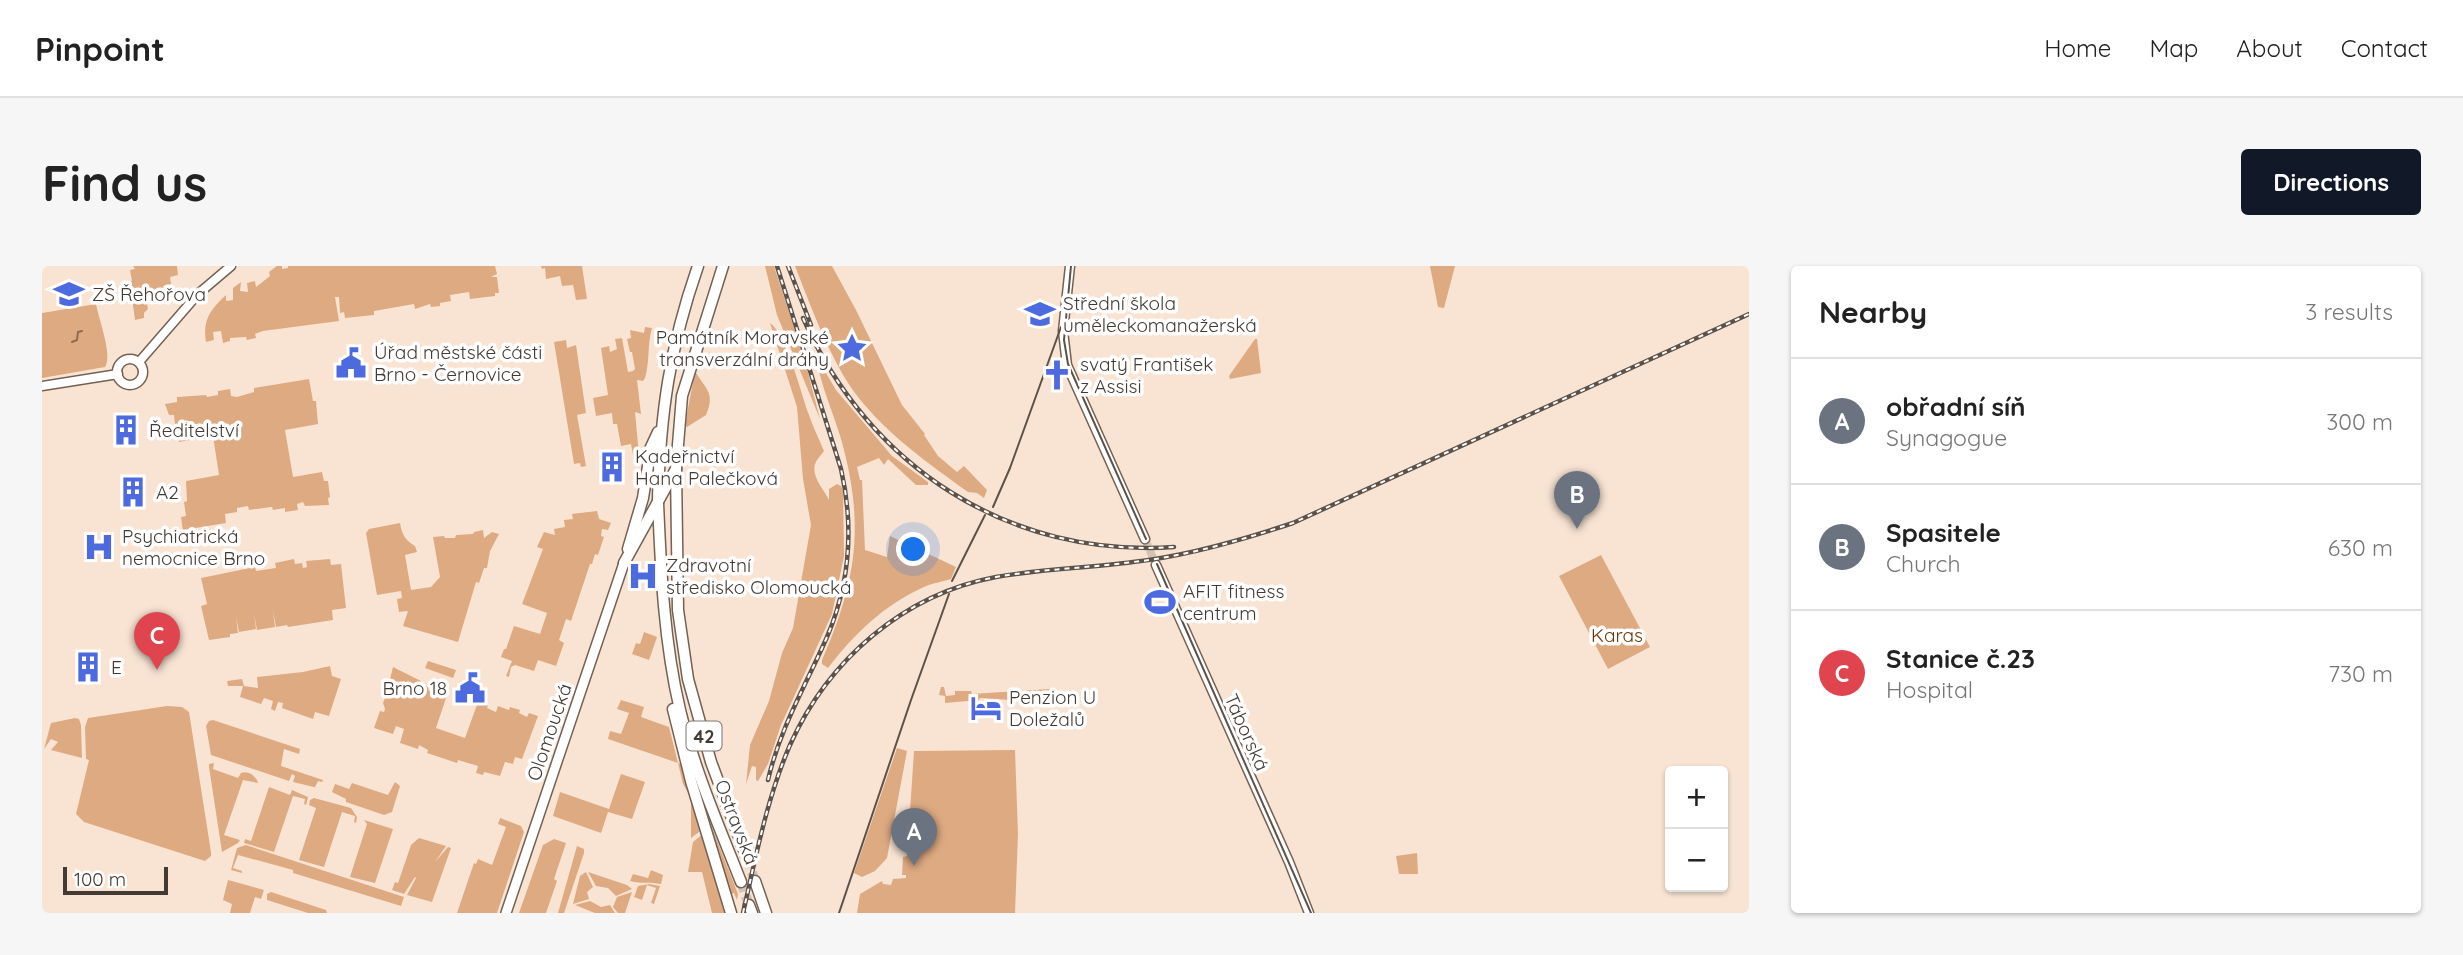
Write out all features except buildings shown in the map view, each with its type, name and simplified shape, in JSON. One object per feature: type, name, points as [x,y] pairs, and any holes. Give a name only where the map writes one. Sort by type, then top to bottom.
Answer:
[{"type":"main road","name":"42","points":[[698,266],[677,329],[661,426],[658,503],[664,611],[663,645],[675,719],[694,793],[731,913]]},
{"type":"main road","name":"42","points":[[676,469],[682,396],[723,266]]},
{"type":"main road","points":[[624,563],[643,498],[651,447],[661,426]]},
{"type":"main road","points":[[624,563],[676,469]]},
{"type":"main road","name":"Ostravská","points":[[676,469],[678,610],[688,679],[711,762],[747,858]]},
{"type":"main road","name":"Olomoucká","points":[[506,913],[624,563]]},
{"type":"main road","name":"Ostravská","points":[[664,611],[670,658],[684,724],[703,784],[741,882]]},
{"type":"main road","name":"Ostravská","points":[[755,881],[768,913]]},
{"type":"street","points":[[139,362],[198,294],[231,266]]},
{"type":"street","points":[[1070,266],[1063,331],[1067,365],[1144,539]]},
{"type":"street","points":[[129,359],[139,362],[143,372],[137,382],[125,383],[118,374],[122,362],[129,359]]},
{"type":"street","points":[[42,386],[118,374]]},
{"type":"street","name":"Táborská","points":[[1156,565],[1289,862],[1309,913]]},
{"type":"green space","points":[[133,266],[177,266],[178,275],[170,277],[171,284],[163,286],[164,291],[156,299],[146,299],[148,309],[144,318],[135,320],[132,298],[125,299],[124,282],[132,281],[130,270],[135,269]]},
{"type":"green space","points":[[282,266],[282,269],[288,266],[495,266],[497,274],[491,277],[497,277],[499,293],[495,293],[495,296],[470,299],[469,292],[450,295],[451,301],[440,303],[440,306],[431,307],[430,304],[415,309],[414,304],[374,311],[374,315],[345,318],[344,312],[340,313],[339,297],[335,297],[339,321],[263,331],[255,334],[256,338],[230,338],[230,341],[223,343],[221,331],[213,332],[214,340],[206,342],[207,321],[221,300],[226,295],[226,301],[233,300],[233,288],[241,282],[240,291],[248,292],[247,283],[255,281],[256,287],[270,276],[269,272]]},
{"type":"green space","points":[[541,266],[582,266],[587,299],[576,300],[573,285],[562,286],[560,276],[546,279],[545,268],[542,269]]},
{"type":"green space","points":[[765,266],[774,266],[805,361],[820,419],[777,315]]},
{"type":"green space","points":[[795,266],[832,266],[902,405],[938,456],[957,472],[964,466],[987,490],[984,498],[977,493],[968,492],[910,448],[882,424],[858,397],[830,351]]},
{"type":"green space","points":[[1430,266],[1455,266],[1444,308],[1438,307]]},
{"type":"green space","points":[[96,304],[106,346],[105,367],[42,378],[42,313]]},
{"type":"green space","points":[[770,323],[788,352],[824,451],[815,465],[818,481],[829,500],[829,489],[837,484],[843,491],[844,556],[832,614],[781,725],[768,764],[758,781],[756,767],[752,766],[746,784],[750,745],[769,701],[782,653],[793,628],[811,525],[803,479],[797,407]]},
{"type":"green space","points":[[645,327],[652,328],[645,378],[643,381],[637,380],[641,414],[635,412],[639,455],[634,460],[631,444],[621,446],[612,413],[596,416],[593,398],[608,395],[601,348],[609,346],[610,352],[617,349],[615,339],[622,338],[628,372],[633,371],[635,369],[632,352],[627,339],[631,338],[630,330],[644,333]]},
{"type":"green space","points":[[1255,339],[1261,373],[1230,379],[1229,376]]},
{"type":"green space","points":[[566,340],[567,348],[576,345],[586,413],[577,415],[586,466],[581,467],[580,463],[574,464],[554,342]]},
{"type":"green space","points":[[816,356],[836,390],[892,456],[928,482],[928,485],[916,485],[888,459],[884,465],[879,458],[857,467],[862,480],[865,550],[887,557],[890,536],[956,567],[951,579],[930,584],[909,594],[883,612],[859,632],[828,668],[822,664],[822,660],[834,631],[850,577],[855,525],[849,470]]},
{"type":"green space","points":[[695,371],[708,391],[710,401],[706,415],[687,427],[686,419]]},
{"type":"green space","points":[[309,379],[313,401],[316,401],[318,424],[285,430],[293,477],[322,472],[324,481],[328,481],[329,505],[305,506],[303,502],[297,504],[298,510],[285,512],[285,508],[249,510],[248,506],[225,514],[226,523],[183,531],[181,517],[186,516],[186,481],[219,475],[213,436],[179,442],[177,434],[173,434],[174,415],[169,415],[165,404],[177,402],[177,397],[207,397],[230,389],[231,396],[237,397],[254,392],[254,388]]},
{"type":"green space","points":[[597,511],[599,519],[611,523],[608,530],[602,529],[601,536],[604,537],[598,555],[595,554],[590,564],[571,621],[566,619],[559,640],[564,643],[556,666],[538,660],[534,671],[515,665],[511,667],[509,677],[506,676],[512,661],[501,657],[514,626],[540,634],[547,613],[522,604],[543,549],[537,547],[544,532],[555,535],[554,529],[565,527],[564,520],[573,519],[572,514]]},
{"type":"green space","points":[[400,523],[404,537],[415,546],[417,552],[405,555],[411,590],[431,587],[440,577],[433,537],[455,538],[456,535],[473,534],[483,530],[484,538],[492,532],[499,534],[490,551],[487,568],[484,568],[479,583],[476,582],[458,642],[403,626],[408,611],[399,612],[397,599],[402,598],[401,591],[377,595],[366,533],[369,529]]},
{"type":"green space","name":"Karas","points":[[1601,555],[1650,647],[1608,669],[1559,576]]},
{"type":"green space","points":[[294,559],[295,564],[302,563],[303,568],[307,567],[306,561],[330,559],[331,565],[341,564],[346,608],[332,610],[333,620],[288,627],[276,627],[273,611],[275,627],[257,630],[254,614],[256,629],[239,632],[236,617],[238,633],[209,640],[201,606],[207,604],[201,578],[255,567],[256,571],[276,568],[275,563]]},
{"type":"green space","points":[[644,632],[657,637],[649,660],[632,654],[636,643],[640,644]]},
{"type":"green space","points":[[428,661],[456,670],[453,678],[425,668]]},
{"type":"green space","points":[[330,666],[332,676],[341,679],[329,716],[315,712],[313,719],[282,708],[283,703],[278,702],[275,711],[271,709],[273,701],[264,698],[261,704],[240,697],[243,686],[228,686],[227,681],[242,679],[244,686],[258,688],[257,677]]},
{"type":"green space","points":[[393,667],[421,681],[420,686],[423,684],[429,687],[428,690],[438,690],[437,694],[446,698],[436,728],[465,738],[478,702],[488,705],[487,708],[496,712],[498,706],[509,710],[510,707],[520,710],[519,713],[527,717],[529,713],[538,716],[522,759],[515,757],[513,764],[505,762],[500,776],[484,772],[483,775],[476,773],[478,766],[458,760],[457,763],[427,753],[428,750],[419,745],[418,749],[400,743],[404,729],[396,726],[393,734],[374,728],[380,711],[384,712],[385,709],[383,703],[392,680]]},
{"type":"green space","points":[[941,687],[944,687],[946,696],[955,695],[955,691],[971,691],[972,694],[1050,689],[1053,703],[980,698],[945,703],[945,696],[939,695]]},
{"type":"green space","points":[[621,700],[644,707],[641,717],[669,727],[678,763],[608,739],[610,731],[621,734],[629,713],[617,709]]},
{"type":"green space","points":[[167,706],[182,707],[189,712],[211,852],[211,856],[205,861],[84,822],[76,814],[89,760],[86,759],[85,727],[88,718]]},
{"type":"green space","points":[[79,719],[81,725],[82,758],[51,750],[58,742],[51,739],[44,749],[51,723]]},
{"type":"green space","points":[[213,720],[300,749],[299,754],[284,749],[281,766],[323,780],[322,782],[318,781],[315,787],[318,788],[293,782],[295,776],[292,774],[289,781],[211,755],[206,726]]},
{"type":"green space","points":[[897,748],[907,751],[887,858],[875,871],[862,877],[854,873]]},
{"type":"green space","points":[[1015,750],[1018,834],[1015,913],[857,913],[860,894],[882,881],[883,884],[891,885],[893,879],[906,878],[906,875],[902,875],[903,857],[907,856],[914,751]]},
{"type":"green space","points":[[214,763],[213,769],[238,778],[241,773],[249,773],[258,783],[243,780],[224,835],[240,840],[222,852],[209,767],[209,764]]},
{"type":"green space","points":[[678,763],[685,765],[703,829],[691,838],[691,798],[683,784]]},
{"type":"green space","points":[[621,774],[645,782],[632,819],[608,812],[601,833],[553,816],[560,792],[609,809]]},
{"type":"green space","points":[[395,782],[400,786],[392,812],[384,815],[346,802],[346,799],[332,792],[335,784],[349,789],[352,783],[388,795]]},
{"type":"green space","points":[[269,787],[290,795],[292,790],[308,797],[306,805],[305,799],[293,796],[274,852],[244,843],[245,839],[251,841]]},
{"type":"green space","points":[[314,798],[351,808],[357,817],[356,823],[355,816],[342,812],[324,867],[299,860],[316,808],[309,805]]},
{"type":"green space","points":[[707,815],[738,894],[737,900],[734,893],[731,894]]},
{"type":"green space","points":[[500,818],[521,826],[524,832],[497,913],[457,913],[474,863],[476,864],[478,859],[492,865],[506,827],[498,824]]},
{"type":"green space","points":[[364,820],[393,829],[375,883],[350,877],[367,824]]},
{"type":"green space","points":[[704,833],[728,913],[712,913],[702,872],[688,872],[693,842]]},
{"type":"green space","points":[[419,838],[446,846],[435,862],[448,847],[451,848],[432,902],[407,895],[415,877],[404,894],[392,890],[395,882],[398,883],[411,845]]},
{"type":"green space","points":[[554,839],[566,843],[546,913],[519,913],[543,845]]},
{"type":"green space","points":[[246,845],[404,897],[401,906],[293,873],[293,870],[238,855],[233,868],[242,873],[231,870],[237,848]]},
{"type":"green space","points":[[577,846],[584,849],[584,853],[564,913],[558,913]]},
{"type":"green space","points":[[1417,853],[1418,874],[1399,874],[1396,856]]},
{"type":"green space","points":[[651,870],[663,875],[661,884],[630,881],[633,874],[648,878]]},
{"type":"green space","points":[[586,872],[593,887],[587,892],[589,899],[573,904],[580,876]]},
{"type":"green space","points":[[588,872],[632,889],[616,896],[608,888],[596,886]]},
{"type":"green space","points":[[228,880],[264,890],[261,899],[255,897],[250,913],[230,913],[232,904],[223,900]]},
{"type":"green space","points":[[649,884],[660,886],[654,904],[651,903],[656,888],[647,885],[642,900],[634,897],[638,886]]},
{"type":"green space","points":[[271,892],[326,910],[327,913],[308,913],[267,900],[267,894]]},
{"type":"green space","points":[[632,892],[625,913],[618,913],[613,907],[617,897]]},
{"type":"green space","points":[[590,901],[601,907],[610,905],[615,913],[595,913],[575,905]]},
{"type":"waterway","points":[[72,342],[77,340],[78,332],[82,331]]},
{"type":"tunnel","points":[[1145,539],[1156,565]]},
{"type":"tunnel","points":[[747,858],[755,881]]},
{"type":"tunnel","points":[[741,882],[749,905]]},
{"type":"tram line","points":[[1071,266],[1064,340],[1068,364],[1146,539]]},
{"type":"tram line","points":[[993,507],[1010,468],[1061,327]]},
{"type":"tram line","points":[[952,581],[985,515]]},
{"type":"tram line","points":[[1157,564],[1311,913]]},
{"type":"tram line","points":[[839,913],[949,594]]},
{"type":"railway","points":[[768,780],[786,725],[835,617],[848,554],[848,512],[841,469],[777,266]]},
{"type":"railway","points":[[788,266],[811,325]]},
{"type":"railway","points":[[743,913],[775,786],[790,745],[806,714],[825,685],[848,659],[900,615],[930,598],[996,577],[1174,556],[1293,523],[1749,314]]},
{"type":"railway","points":[[803,318],[831,371],[866,418],[906,459],[951,493],[1002,519],[1056,537],[1113,546],[1174,547]]},
{"type":"place","name":"ZŠ Řehořova","points":[[69,294]]},
{"type":"place","name":"Střední škola uměleckomanažerská","points":[[1040,314]]},
{"type":"place","name":"Památník Moravské transverzální dráhy","points":[[852,348]]},
{"type":"place","name":"Úřad městské části Brno - Černovice","points":[[351,363]]},
{"type":"place","name":"svatý František z Assisi","points":[[1057,375]]},
{"type":"place","name":"Ředitelství","points":[[126,430]]},
{"type":"place","name":"Kadeřnictví Hana Palečková","points":[[612,467]]},
{"type":"place","name":"A2","points":[[133,492]]},
{"type":"place","name":"Spasitele","points":[[1577,529]]},
{"type":"place","name":"Psychiatrická nemocnice Brno","points":[[99,547]]},
{"type":"place","name":"Zdravotní středisko Olomoucká","points":[[643,576]]},
{"type":"place","name":"AFIT fitness centrum","points":[[1160,602]]},
{"type":"place","name":"E","points":[[88,667]]},
{"type":"place","name":"Stanice č.23","points":[[157,670]]},
{"type":"place","name":"Brno 18","points":[[470,688]]},
{"type":"place","name":"Penzion U Doležalů","points":[[986,708]]},
{"type":"place","name":"obřadní síň","points":[[914,866]]}]
